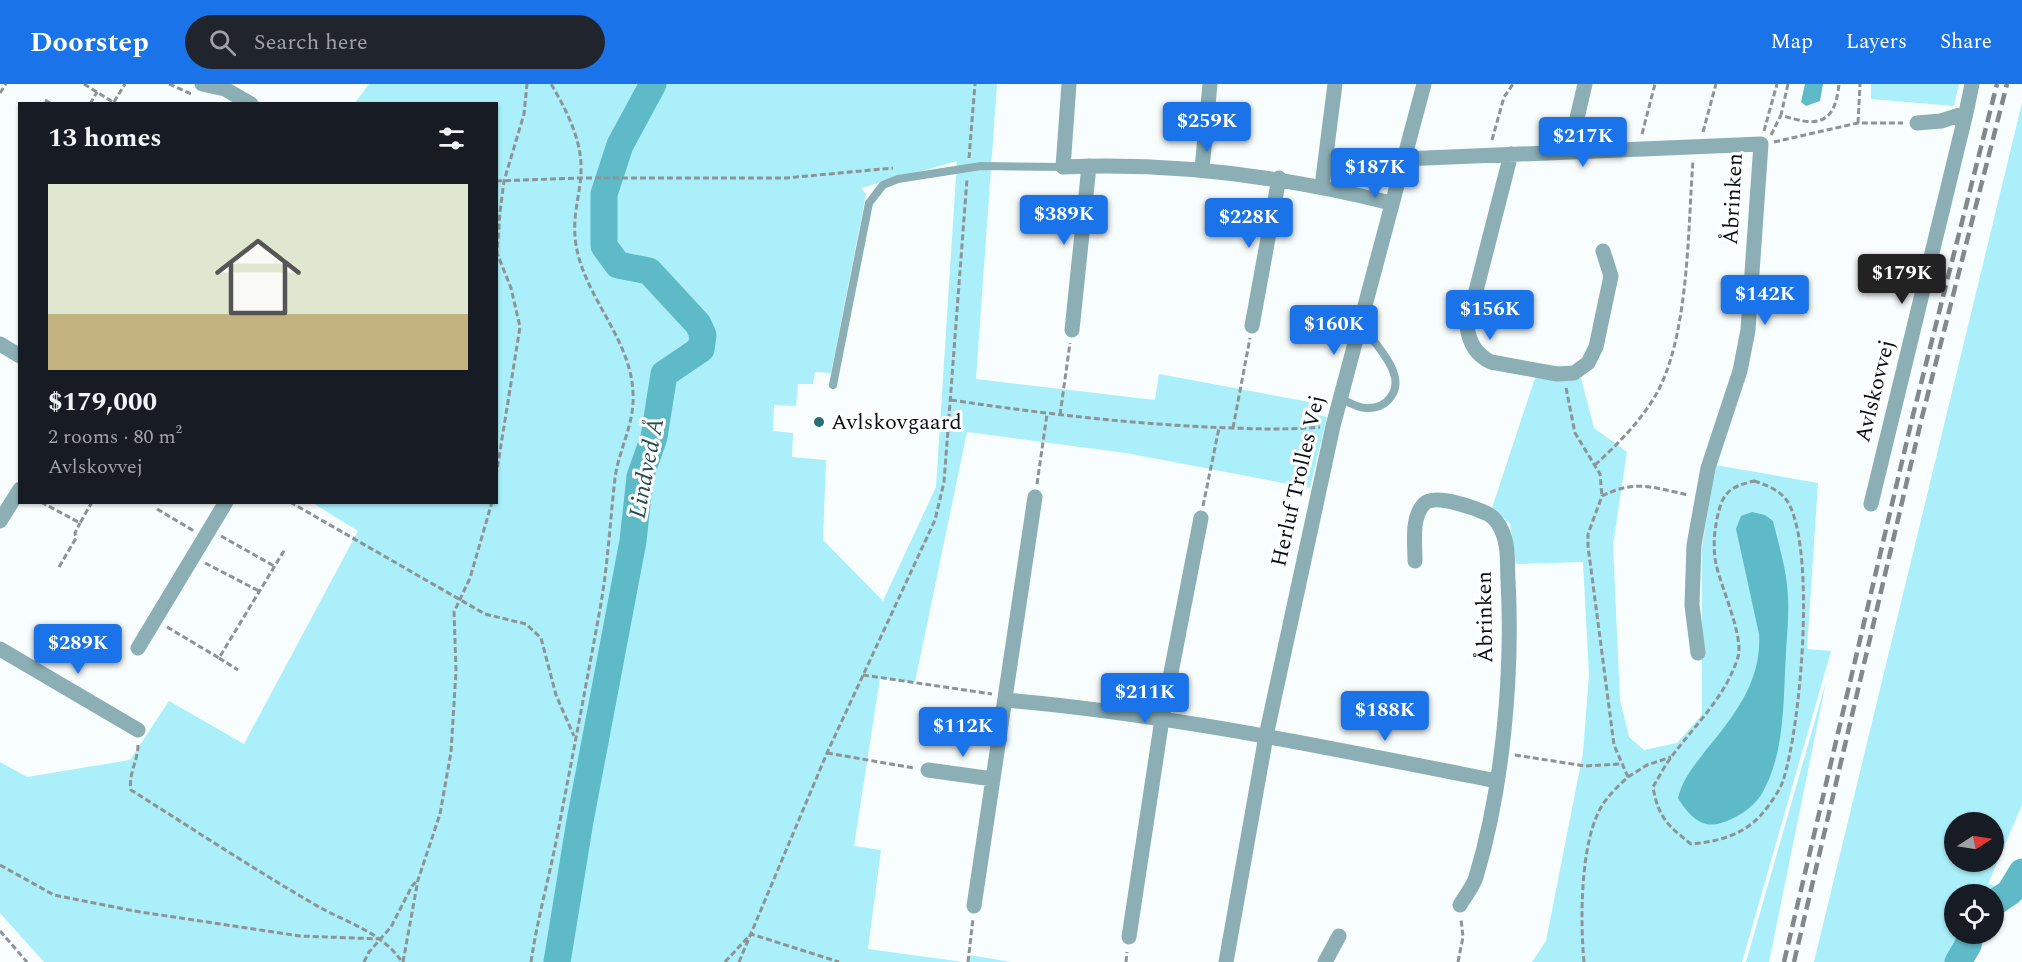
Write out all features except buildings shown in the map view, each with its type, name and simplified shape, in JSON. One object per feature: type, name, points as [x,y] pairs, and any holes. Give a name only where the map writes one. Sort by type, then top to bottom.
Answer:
[{"type":"street","points":[[202,84],[225,89],[248,102]]},
{"type":"street","points":[[1070,84],[1063,167],[1202,169],[1279,178],[1391,203]]},
{"type":"street","points":[[1202,169],[1210,84]]},
{"type":"street","points":[[1322,186],[1335,84]]},
{"type":"street","name":"Herluf Trolles Vej","points":[[1226,962],[1266,736],[1333,426],[1424,84]]},
{"type":"street","points":[[1569,152],[1585,84]]},
{"type":"street","name":"Avlskovvej","points":[[1871,504],[1972,84]]},
{"type":"street","points":[[1917,123],[1941,122],[1966,113]]},
{"type":"street","name":"Åbrinken","points":[[1403,159],[1761,144],[1748,330],[1740,371],[1708,468],[1694,545],[1692,605],[1698,653]]},
{"type":"street","points":[[1511,154],[1468,319],[1468,335],[1477,352],[1491,362],[1565,374],[1574,373],[1588,363],[1596,348],[1611,276],[1603,250]]},
{"type":"street","points":[[1072,330],[1089,166]]},
{"type":"street","points":[[1252,326],[1279,178]]},
{"type":"street","points":[[0,344],[18,355]]},
{"type":"street","points":[[0,521],[18,492]]},
{"type":"street","points":[[974,906],[1035,497]]},
{"type":"street","name":"Åbrinken","points":[[1415,561],[1415,525],[1420,509],[1432,499],[1440,498],[1488,514],[1502,529],[1506,549],[1510,616],[1508,689],[1497,781],[1476,880],[1460,905]]},
{"type":"street","points":[[138,648],[225,504]]},
{"type":"street","points":[[1129,937],[1162,719],[1201,518]]},
{"type":"street","points":[[0,649],[138,730]]},
{"type":"street","points":[[1005,700],[1081,707],[1266,736],[1497,781]]},
{"type":"street","points":[[928,770],[993,779]]},
{"type":"street","points":[[1325,962],[1339,936]]},
{"type":"lane","points":[[833,385],[869,203],[884,185],[898,179],[981,166],[1063,167]]},
{"type":"lane","points":[[1340,398],[1366,408],[1380,407],[1390,399],[1395,391],[1397,381],[1393,368],[1360,323]]},
{"type":"path","points":[[0,93],[6,84]]},
{"type":"path","points":[[84,84],[113,102]]},
{"type":"path","points":[[116,102],[125,84]]},
{"type":"path","points":[[498,243],[504,181],[524,114],[527,84]]},
{"type":"path","points":[[531,962],[604,585],[615,474],[633,410],[632,379],[620,344],[589,282],[576,248],[573,218],[581,164],[577,140],[551,84]]},
{"type":"path","points":[[740,962],[827,753],[935,520],[944,482],[975,84]]},
{"type":"path","points":[[1488,155],[1504,97],[1513,84]]},
{"type":"path","points":[[1638,149],[1655,84]]},
{"type":"path","points":[[1595,465],[1639,418],[1659,388],[1668,364],[1683,300],[1693,159],[1699,146],[1716,84]]},
{"type":"path","points":[[1761,144],[1777,84]]},
{"type":"path","points":[[1761,144],[1773,133],[1788,84]]},
{"type":"path","points":[[1780,115],[1800,122],[1815,122],[1829,115],[1837,104],[1839,84]]},
{"type":"path","points":[[1858,123],[1860,84]]},
{"type":"path","points":[[91,102],[97,92]]},
{"type":"path","points":[[45,100],[48,102]]},
{"type":"path","points":[[1761,144],[1858,123],[1917,123]]},
{"type":"path","points":[[498,182],[579,178],[786,178],[900,167]]},
{"type":"path","points":[[498,256],[511,288],[520,327],[498,464]]},
{"type":"path","points":[[1233,428],[1252,326]]},
{"type":"path","points":[[1060,415],[1072,330]]},
{"type":"path","points":[[1565,374],[1575,433],[1600,474],[1602,496],[1588,534],[1588,546],[1614,745],[1620,764],[1628,777]]},
{"type":"path","points":[[951,400],[1047,414],[1219,428],[1280,431],[1333,426]]},
{"type":"path","points":[[1035,497],[1047,414]]},
{"type":"path","points":[[1201,518],[1219,428]]},
{"type":"path","points":[[1584,962],[1580,913],[1594,823],[1602,805],[1628,777],[1647,765],[1671,757],[1706,716],[1727,682],[1739,655],[1736,629],[1716,563],[1715,530],[1720,502],[1734,486],[1754,481],[1774,488],[1789,505],[1801,560],[1804,605],[1799,679],[1794,730],[1782,783],[1760,816],[1738,833],[1713,842],[1692,844],[1671,828],[1657,808],[1653,787],[1671,757]]},
{"type":"path","points":[[1602,496],[1627,485],[1702,497]]},
{"type":"path","points":[[45,504],[80,523]]},
{"type":"path","points":[[59,567],[76,538],[75,533],[91,504]]},
{"type":"path","points":[[293,504],[485,614],[526,624],[541,638],[556,695],[575,738]]},
{"type":"path","points":[[403,962],[418,880],[440,814],[451,752],[456,671],[454,612],[470,578],[491,504]]},
{"type":"path","points":[[157,509],[274,566]]},
{"type":"path","points":[[219,658],[285,549]]},
{"type":"path","points":[[194,556],[259,591]]},
{"type":"path","points":[[155,620],[238,670]]},
{"type":"path","points":[[863,675],[998,694],[1005,700]]},
{"type":"path","points":[[138,730],[138,759],[129,780],[131,790],[319,907],[381,939],[395,951],[403,962]]},
{"type":"path","points":[[827,753],[928,770]]},
{"type":"path","points":[[1500,753],[1585,765],[1620,764]]},
{"type":"path","points":[[0,865],[20,879],[54,895],[134,911],[300,936],[381,939]]},
{"type":"path","points":[[364,962],[392,927],[412,886],[418,880]]},
{"type":"path","points":[[1458,962],[1463,937],[1460,905]]},
{"type":"path","points":[[968,962],[974,906]]},
{"type":"path","points":[[0,931],[27,962]]},
{"type":"path","points":[[751,934],[828,961],[839,962]]},
{"type":"path","points":[[724,962],[751,934]]},
{"type":"shaded area","points":[[369,84],[997,84],[976,379],[1155,400],[1159,374],[1309,402],[1308,413],[1327,417],[1310,488],[1126,453],[967,432],[915,682],[880,678],[854,846],[881,850],[868,949],[963,962],[44,962],[0,913],[0,762],[27,777],[130,760],[169,701],[244,744],[358,531],[315,504],[498,504],[498,102],[356,102]],"holes":[[[957,161],[936,487],[883,601],[823,540],[826,460],[792,457],[793,433],[773,431],[774,405],[796,406],[798,384],[813,384],[815,372],[831,373],[866,194],[861,188]]]},
{"type":"shaded area","points":[[1805,84],[1823,84],[1820,101],[1806,106],[1801,102]]},
{"type":"shaded area","points":[[1871,84],[1959,84],[1954,106],[1871,99]]},
{"type":"shaded area","points":[[2022,103],[2022,805],[2004,847],[2004,812],[1944,812],[1944,872],[1993,872],[1988,884],[1944,884],[1944,944],[1962,944],[1951,962],[1814,962]]},
{"type":"shaded area","points":[[1535,378],[1581,378],[1594,428],[1627,452],[1613,545],[1620,700],[1629,737],[1644,750],[1677,743],[1702,715],[1702,548],[1715,465],[1818,483],[1807,649],[1831,651],[1742,962],[1532,962],[1546,941],[1583,753],[1589,675],[1583,562],[1516,564],[1510,524],[1492,508]]},
{"type":"shaded area","points":[[1752,512],[1765,515],[1773,521],[1786,578],[1788,618],[1782,725],[1775,762],[1758,800],[1749,809],[1732,819],[1714,825],[1695,819],[1678,798],[1689,772],[1736,711],[1756,667],[1759,634],[1736,529],[1741,516]]},
{"type":"shaded area","points":[[1826,682],[1769,962],[1746,962]]},
{"type":"shaded area","points":[[969,955],[1011,962],[968,962]]},
{"type":"waterway","name":"Lindved Å","points":[[557,962],[580,821],[633,541],[640,477],[654,437],[664,374],[701,349],[703,335],[698,324],[649,271],[618,265],[604,246],[604,194],[620,145],[653,84]]},
{"type":"waterway","name":"Lindved Å","points":[[2004,896],[2010,892],[2022,872]]},
{"type":"waterway","name":"Lindved Å","points":[[1958,962],[1968,944]]},
{"type":"railway","points":[[1784,962],[1913,415],[1997,84]]},
{"type":"railway","points":[[1794,962],[1922,417],[2007,84]]},
{"type":"place","name":"Avlskovgaard","points":[[819,422]]}]
